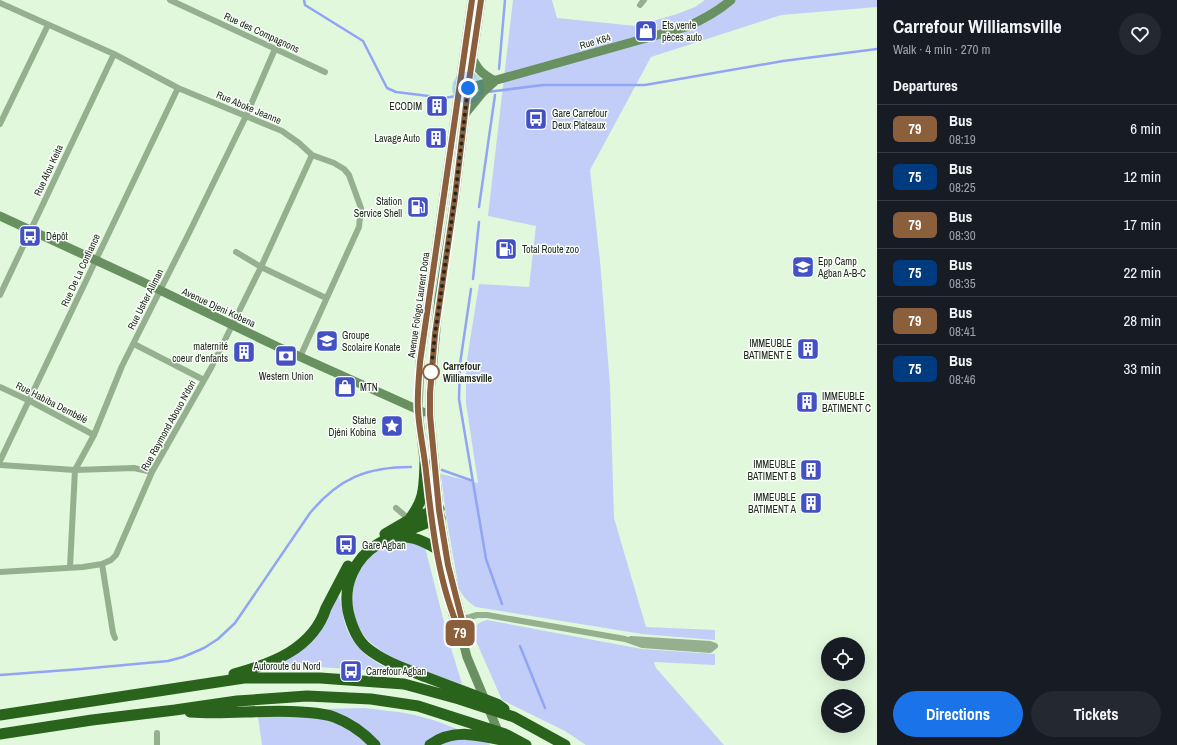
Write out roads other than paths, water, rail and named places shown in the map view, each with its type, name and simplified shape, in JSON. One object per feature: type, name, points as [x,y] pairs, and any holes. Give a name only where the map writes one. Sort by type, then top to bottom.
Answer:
[{"type":"highway","points":[[409,520],[422,497],[425,463]]},
{"type":"highway","points":[[206,684],[267,664],[279,659],[295,649],[307,639],[315,628],[354,556],[366,544],[409,520],[435,515]]},
{"type":"highway","points":[[435,515],[377,544],[356,564],[350,578],[347,604],[349,618],[357,637],[366,647],[385,660],[497,704],[514,717]]},
{"type":"highway","points":[[394,536],[411,537],[423,541],[437,549]]},
{"type":"highway","name":"Autoroute du Nord","points":[[0,715],[244,678],[320,678],[404,684],[459,699],[514,717],[566,745]]},
{"type":"highway","points":[[0,734],[237,701],[307,696],[371,699],[418,706],[505,734],[526,745]]},
{"type":"highway","points":[[175,710],[205,713],[284,711],[312,713],[334,717],[355,728],[375,745]]},
{"type":"highway","points":[[430,745],[450,736],[464,734],[483,736],[523,745]]},
{"type":"main road","name":"Avenue Fologo Laurent Dona","points":[[458,621],[454,591],[435,515],[425,463],[418,410],[420,362],[464,88],[472,0]]},
{"type":"main road","name":"Avenue Fologo Laurent Dona","points":[[481,0],[472,58],[464,88],[465,116],[435,334],[430,379],[430,415],[437,549],[473,672],[503,745]]},
{"type":"main road","name":"Rue K64","points":[[464,88],[495,81],[686,27],[704,19],[731,0]]},
{"type":"main road","points":[[465,116],[483,92],[495,81],[484,75],[478,69],[472,58]]},
{"type":"main road","name":"Avenue Djeni Kobena","points":[[0,216],[233,326],[430,415]]},
{"type":"street","name":"Rue des Compagnons","points":[[170,0],[325,72]]},
{"type":"street","name":"Rue Aboke Jeanne","points":[[0,3],[114,54],[178,88],[282,131],[299,143],[312,155],[334,163],[344,169],[349,175],[361,208],[359,226],[300,357]]},
{"type":"street","points":[[0,124],[48,25]]},
{"type":"street","name":"Rue Usher Aliman","points":[[70,568],[75,470],[94,435],[122,366],[246,116],[275,49]]},
{"type":"street","name":"Rue Afou Keita","points":[[0,295],[114,54]]},
{"type":"street","name":"Rue De La Confiance","points":[[0,461],[30,401],[178,88]]},
{"type":"street","name":"Rue Raymond Abouo N'dori","points":[[102,564],[111,560],[116,555],[152,472],[233,326],[262,267],[312,155]]},
{"type":"street","points":[[236,252],[262,267],[326,298]]},
{"type":"street","points":[[134,344],[204,380]]},
{"type":"street","name":"Rue Habiba Dembélé","points":[[0,387],[94,435]]},
{"type":"street","points":[[0,465],[75,470],[134,468],[152,472]]},
{"type":"street","points":[[396,508],[409,520]]},
{"type":"street","points":[[0,572],[70,568],[102,564],[115,638]]},
{"type":"street","points":[[458,621],[477,615],[488,615],[625,639],[642,645],[710,650],[715,646],[710,644],[625,639]]},
{"type":"street","points":[[157,733],[157,745]]},
{"type":"waterway","points":[[304,0],[305,5],[363,41],[387,88],[396,92],[445,98],[456,96]]},
{"type":"waterway","points":[[499,69],[505,0]]},
{"type":"waterway","points":[[487,92],[543,85],[645,85],[783,61],[877,49]]},
{"type":"waterway","points":[[479,207],[495,95]]},
{"type":"waterway","points":[[473,279],[479,222]]},
{"type":"waterway","points":[[471,289],[460,364],[459,399],[486,559],[502,604]]},
{"type":"waterway","points":[[0,675],[168,661],[183,657],[204,648],[218,639],[235,623],[310,513],[332,491],[343,483],[367,472],[381,469],[411,467]]},
{"type":"waterway","points":[[442,470],[473,481]]},
{"type":"waterway","points":[[520,646],[545,708]]},
{"type":"place","name":"Ets vente pèces auto","points":[[646,31]]},
{"type":"place","name":"ECODIM","points":[[437,106]]},
{"type":"place","name":"Gare Carrefour Deux Plateaux","points":[[536,119]]},
{"type":"place","name":"Lavage Auto","points":[[436,138]]},
{"type":"place","name":"Station Service Shell","points":[[418,207]]},
{"type":"place","name":"Dépôt","points":[[30,236]]},
{"type":"place","name":"Total Route zoo","points":[[506,249]]},
{"type":"place","name":"Epp Camp Agban A-B-C","points":[[803,267]]},
{"type":"place","name":"Groupe Scolaire Konate","points":[[327,341]]},
{"type":"place","name":"IMMEUBLE BATIMENT E","points":[[808,349]]},
{"type":"place","name":"maternité coeur d'enfants","points":[[244,352]]},
{"type":"place","name":"Western Union","points":[[286,356]]},
{"type":"place","name":"Carrefour Williamsville","points":[[431,372]]},
{"type":"place","name":"MTN","points":[[345,387]]},
{"type":"place","name":"IMMEUBLE BATIMENT C","points":[[807,402]]},
{"type":"place","name":"Statue Djéni Kobina","points":[[392,426]]},
{"type":"place","name":"IMMEUBLE BATIMENT B","points":[[811,470]]},
{"type":"place","name":"IMMEUBLE BATIMENT A","points":[[811,503]]},
{"type":"place","name":"Gare Agban","points":[[346,545]]},
{"type":"place","name":"Carrefour Agban","points":[[351,671]]}]
